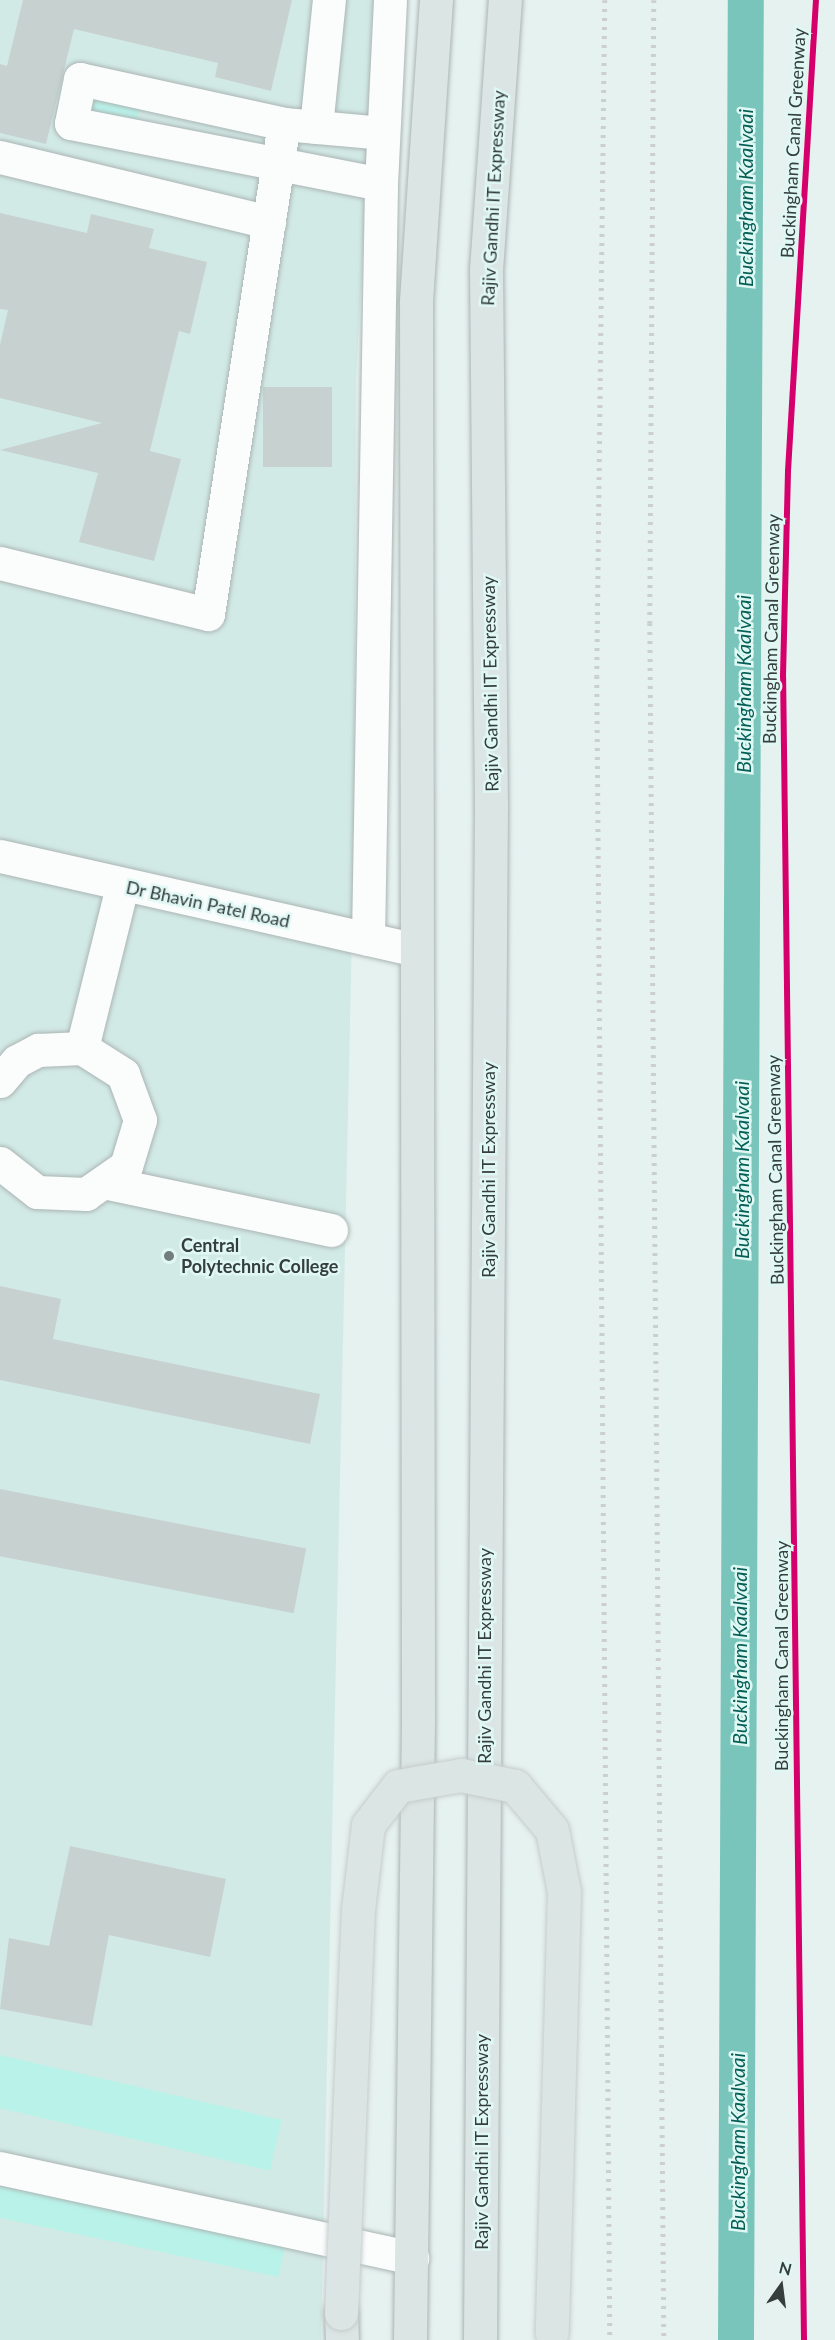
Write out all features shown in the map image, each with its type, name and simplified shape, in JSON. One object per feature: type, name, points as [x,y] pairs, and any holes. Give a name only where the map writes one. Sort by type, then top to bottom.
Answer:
[{"type":"main road","points":[[410,2340],[418,1720],[416,301],[436,0]]},
{"type":"main road","name":"Rajiv Gandhi IT Expressway","points":[[480,2340],[491,821],[486,270],[505,0]]},
{"type":"main road","points":[[342,2326],[358,1910],[368,1825],[398,1786],[461,1775],[514,1786],[552,1830],[564,1892],[552,2336]]},
{"type":"street","points":[[0,563],[208,614],[278,166],[300,125],[329,0]]},
{"type":"street","points":[[368,939],[382,133],[390,0]]},
{"type":"street","points":[[381,184],[278,166],[71,123],[80,79],[300,125],[382,133]]},
{"type":"street","points":[[0,157],[269,222]]},
{"type":"street","name":"Dr Bhavin Patel Road","points":[[0,856],[416,950]]},
{"type":"street","points":[[82,1048],[122,885]]},
{"type":"street","points":[[0,1081],[17,1061],[38,1050],[82,1048],[123,1074],[140,1120],[137,1144],[108,1183]]},
{"type":"street","points":[[0,1163],[37,1192],[62,1197],[108,1183],[331,1230]]},
{"type":"street","points":[[0,2168],[412,2258]]},
{"type":"shaded area","points":[[0,0],[376,0],[356,381],[354,841],[321,2340],[0,2340]]},
{"type":"green space","points":[[94,91],[140,106],[136,126],[99,132],[87,105]]},
{"type":"green space","points":[[0,2055],[282,2120],[270,2171],[0,2108]]},
{"type":"green space","points":[[0,2182],[286,2243],[278,2277],[0,2218]]},
{"type":"building","points":[[23,0],[292,0],[271,91],[215,77],[218,63],[74,29],[46,144],[0,133],[0,64],[7,66]]},
{"type":"building","points":[[0,213],[87,233],[91,214],[154,229],[149,248],[207,262],[190,334],[179,331],[150,451],[181,459],[154,561],[79,542],[98,473],[0,450],[102,423],[0,398],[0,345],[8,310],[0,309]]},
{"type":"building","points":[[263,387],[332,387],[332,467],[263,467]]},
{"type":"building","points":[[0,1286],[61,1299],[53,1339],[320,1394],[310,1444],[0,1380]]},
{"type":"building","points":[[0,1489],[306,1549],[294,1613],[0,1556]]},
{"type":"building","points":[[70,1846],[226,1879],[210,1957],[109,1935],[92,2026],[0,2009],[9,1938],[49,1946]]},
{"type":"waterway","name":"Buckingham Kaalvaai","points":[[736,2340],[746,0]]},
{"type":"railway","points":[[605,0],[597,676],[610,2340]]},
{"type":"railway","points":[[654,0],[650,623],[664,2340]]},
{"type":"cycle path","name":"Buckingham Canal Greenway","points":[[804,2340],[783,676],[788,471],[816,0]]},
{"type":"place","name":"Central Polytechnic College","points":[[169,1256]]}]
